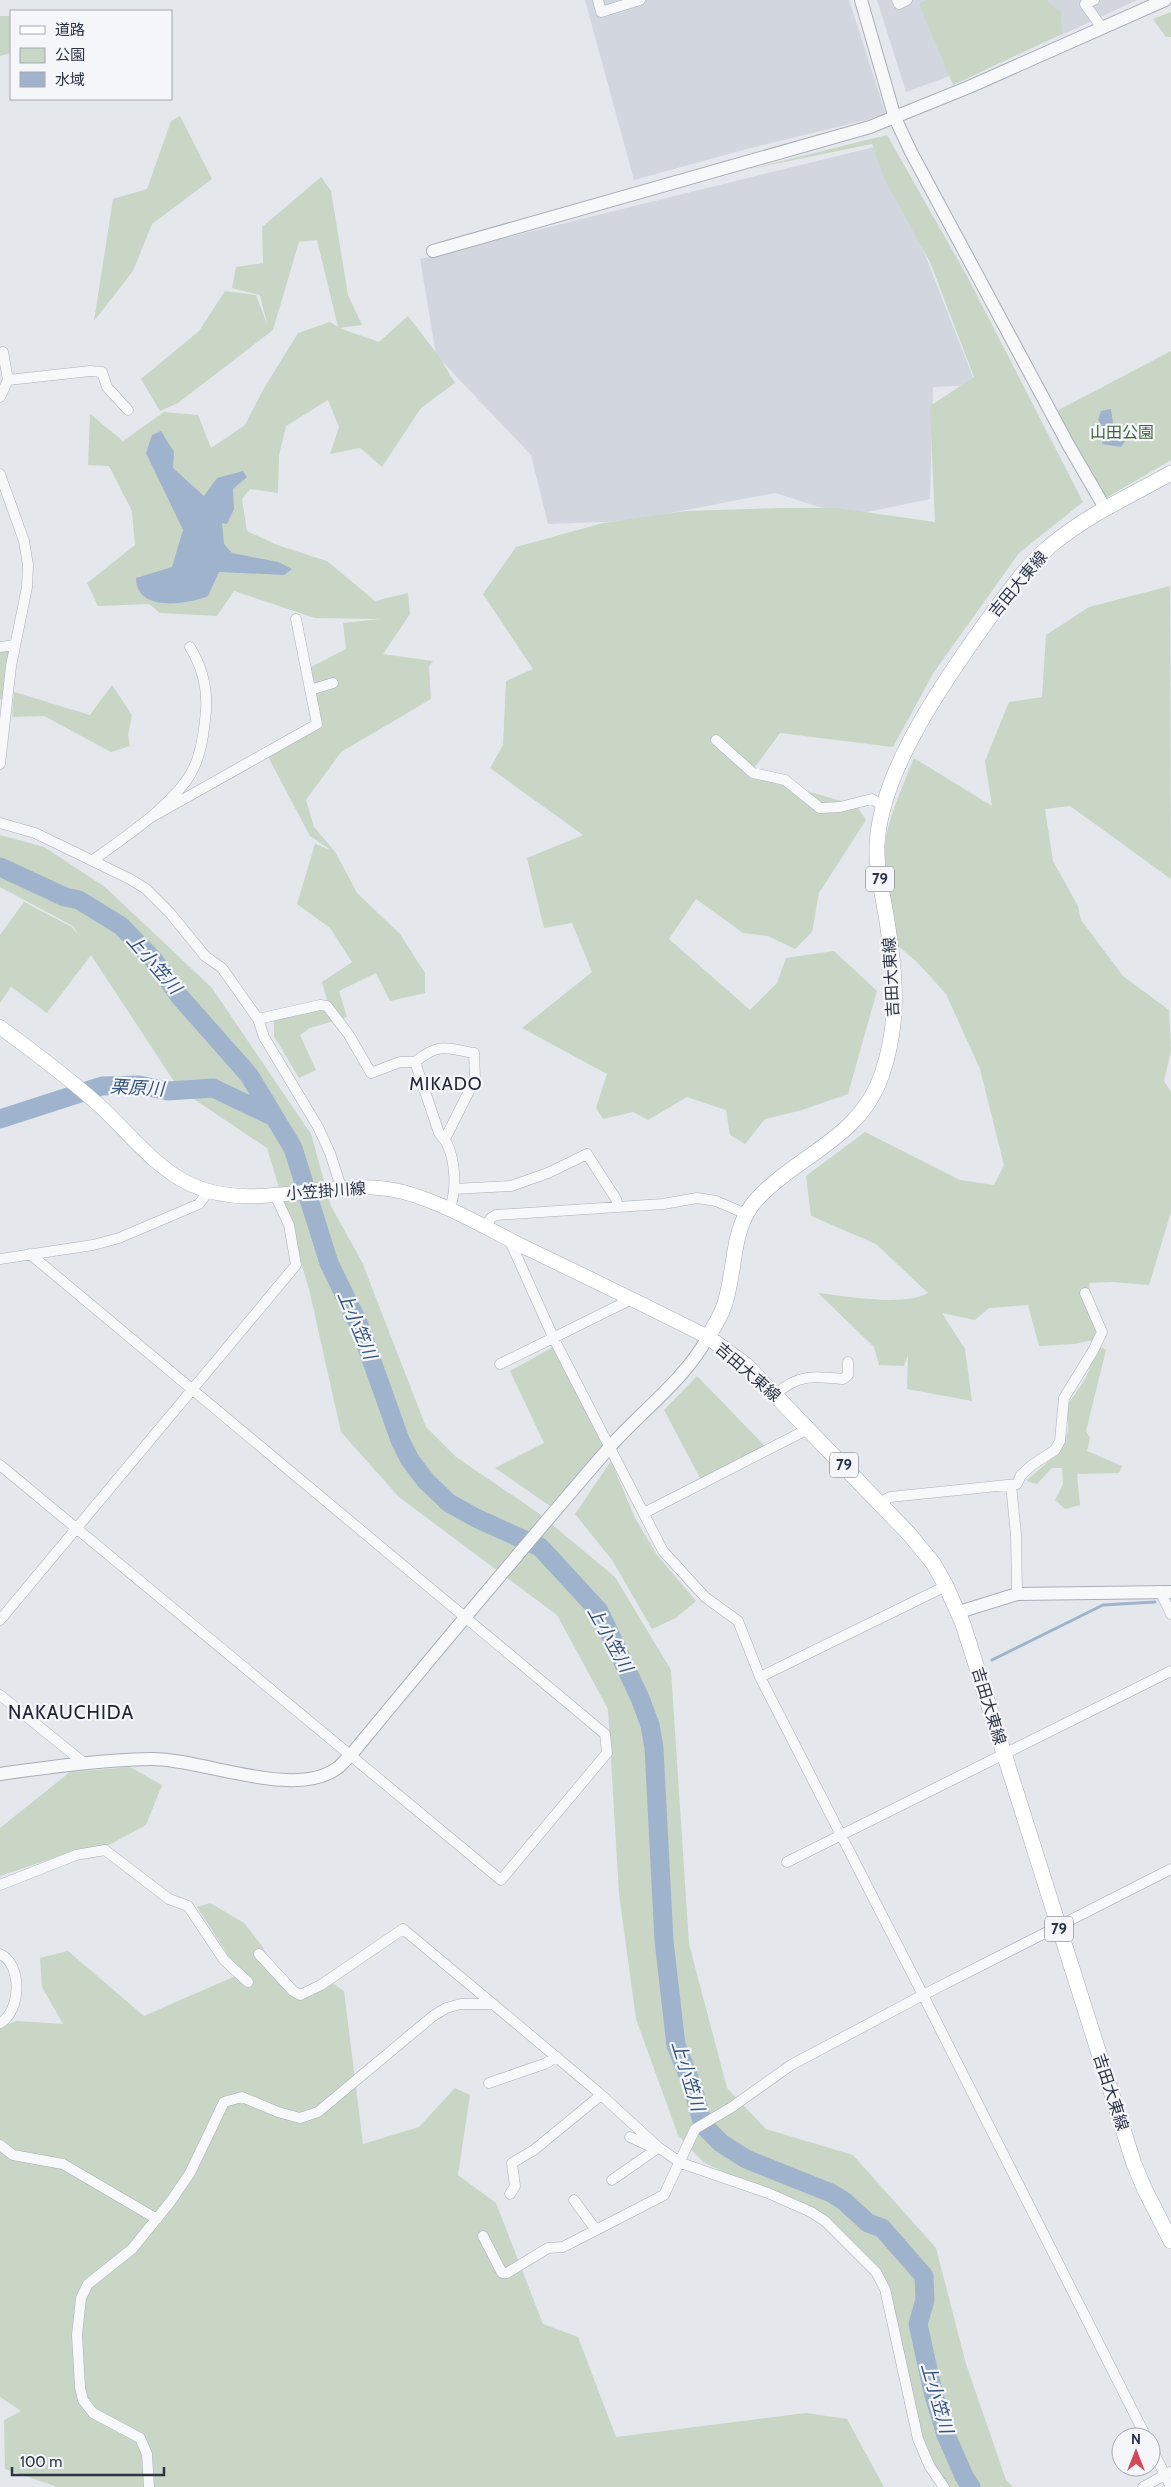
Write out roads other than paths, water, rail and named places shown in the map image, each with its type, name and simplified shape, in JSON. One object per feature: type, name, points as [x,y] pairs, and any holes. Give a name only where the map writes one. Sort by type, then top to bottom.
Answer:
[{"type":"main road","name":"吉田大東線","points":[[1171,473],[1105,508],[1048,547],[1003,599],[937,691],[900,765],[883,806],[877,833],[877,857],[888,928],[896,1009],[892,1040],[881,1077],[870,1103],[842,1133],[778,1181],[757,1199],[746,1214],[738,1234],[723,1309],[708,1337],[746,1365],[776,1394],[926,1554],[946,1586],[959,1612],[1134,2164],[1152,2205],[1171,2241]]},
{"type":"main road","name":"小笠掛川線","points":[[0,1026],[72,1082],[162,1165],[190,1185],[208,1192],[231,1196],[279,1194],[337,1188],[382,1188],[402,1192],[450,1210],[486,1227],[708,1337]]},
{"type":"street","points":[[598,0],[601,12],[640,0]]},
{"type":"street","points":[[861,0],[895,118],[969,262],[1105,508]]},
{"type":"street","points":[[897,0],[899,4],[907,0]]},
{"type":"street","points":[[1094,0],[1085,4],[1102,28]]},
{"type":"street","points":[[433,251],[709,174],[895,118],[1165,0]]},
{"type":"street","points":[[0,397],[8,380],[3,352]]},
{"type":"street","points":[[8,380],[90,371],[102,372],[107,387],[128,410]]},
{"type":"street","points":[[0,474],[24,541],[28,565],[27,587],[16,645],[0,764]]},
{"type":"street","points":[[93,860],[150,818],[317,724],[296,619]]},
{"type":"street","points":[[0,647],[16,645]]},
{"type":"street","points":[[150,818],[190,775],[200,752],[208,698],[200,663],[190,647]]},
{"type":"street","points":[[310,690],[333,683]]},
{"type":"street","points":[[716,740],[754,772],[786,780],[820,808],[840,807],[872,799],[883,806]]},
{"type":"street","points":[[0,822],[35,833],[93,860],[146,889],[170,913],[205,956],[222,968],[258,1019],[264,1037],[318,1127],[330,1153],[337,1188]]},
{"type":"street","points":[[258,1019],[320,1005],[326,1006],[349,1035],[370,1073],[400,1062],[415,1062],[431,1049],[442,1048],[474,1052],[475,1079],[445,1139]]},
{"type":"street","points":[[415,1062],[439,1133],[445,1139],[452,1164],[454,1189],[450,1210]]},
{"type":"street","points":[[454,1189],[511,1186],[548,1173],[587,1154],[616,1199],[618,1206]]},
{"type":"street","points":[[0,1259],[93,1245],[119,1238],[199,1204],[208,1192]]},
{"type":"street","points":[[0,1620],[296,1265],[289,1225],[279,1194]]},
{"type":"street","points":[[486,1227],[491,1218],[496,1215],[663,1204],[697,1198],[716,1201],[746,1214]]},
{"type":"street","points":[[509,1239],[554,1339],[663,1551],[705,1597],[738,1621],[760,1677],[923,1994],[1141,2427]]},
{"type":"street","points":[[0,1465],[501,1880],[607,1753],[605,1734],[30,1254]]},
{"type":"street","points":[[880,1503],[890,1497],[1011,1486],[1017,1484],[1021,1476],[1032,1466],[1055,1450],[1060,1441],[1064,1398],[1093,1351],[1102,1332],[1085,1293]]},
{"type":"street","points":[[500,1364],[632,1299]]},
{"type":"street","points":[[0,1774],[84,1763],[154,1759],[290,1781],[316,1778],[335,1770],[350,1756],[550,1515],[610,1447],[672,1384],[700,1352],[708,1337]]},
{"type":"street","points":[[776,1394],[791,1382],[815,1376],[844,1379],[848,1375],[848,1362]]},
{"type":"street","points":[[644,1513],[808,1429]]},
{"type":"street","points":[[1011,1486],[1016,1535],[1017,1594]]},
{"type":"street","points":[[760,1677],[946,1586]]},
{"type":"street","points":[[959,1612],[1017,1594],[1165,1592],[1171,1614]]},
{"type":"street","points":[[787,1862],[1171,1671]]},
{"type":"street","points":[[0,1694],[84,1763]]},
{"type":"street","points":[[0,1884],[76,1856],[105,1850],[169,1900],[188,1906],[224,1960],[248,1982]]},
{"type":"street","points":[[483,2236],[502,2273],[506,2273],[548,2248],[563,2247],[664,2195],[696,2129],[732,2107],[791,2065],[923,1994],[1171,1869]]},
{"type":"street","points":[[259,1954],[293,1991],[300,1995],[321,1984],[403,1929],[557,2057],[601,2095],[657,2148]]},
{"type":"street","points":[[0,1954],[12,1965],[16,1988],[13,2008],[5,2021],[0,2023]]},
{"type":"street","points":[[149,2487],[147,2454],[140,2438],[93,2413],[83,2400],[80,2387],[77,2335],[81,2298],[88,2284],[132,2249],[157,2218],[190,2173],[224,2102],[242,2097],[278,2112],[300,2118],[318,2112],[440,2012],[461,2004],[493,2004]]},
{"type":"street","points":[[489,2083],[544,2064],[557,2057]]},
{"type":"street","points":[[510,2194],[515,2186],[512,2163],[534,2150],[601,2095]]},
{"type":"street","points":[[630,2137],[657,2148],[681,2163],[768,2192],[811,2212],[836,2231],[876,2272],[885,2289],[892,2316],[918,2439],[930,2467],[944,2487]]},
{"type":"street","points":[[0,2145],[13,2155],[63,2164],[157,2218]]},
{"type":"street","points":[[612,2180],[657,2148]]},
{"type":"street","points":[[574,2200],[596,2230]]},
{"type":"street","points":[[1161,2462],[1168,2473],[1171,2487]]},
{"type":"street","points":[[1143,2487],[1168,2473]]},
{"type":"water","points":[[1111,409],[1113,423],[1126,440],[1121,447],[1102,444],[1103,428],[1098,420],[1101,411]]},
{"type":"water","points":[[161,431],[174,452],[173,468],[204,496],[217,478],[243,471],[247,477],[233,489],[234,509],[227,524],[222,523],[224,544],[232,553],[278,562],[292,569],[284,575],[219,572],[208,596],[187,602],[164,603],[153,601],[144,596],[138,589],[136,578],[172,567],[183,530],[146,453],[152,435]]},
{"type":"waterway","name":"上小笠川","points":[[0,867],[65,897],[79,900],[121,926],[153,959],[180,997],[249,1075],[293,1148],[329,1263],[359,1325],[400,1440],[410,1460],[426,1481],[449,1503],[476,1518],[540,1547],[599,1611],[640,1698],[650,1725],[654,1748],[664,1941],[676,2045],[693,2088],[703,2125],[721,2143],[746,2159],[831,2193],[844,2201],[868,2223],[882,2228],[924,2276],[925,2300],[918,2324],[933,2392],[946,2435],[964,2476],[971,2487]]},
{"type":"waterway","name":"栗原川","points":[[0,1119],[102,1086],[139,1085],[168,1091],[213,1088],[272,1116]]},
{"type":"waterway","points":[[992,1660],[1103,1605],[1155,1602]]},
{"type":"district","name":"MIKADO","points":[[446,1084]]},
{"type":"district","name":"NAKAUCHIDA","points":[[71,1712]]},
{"type":"park label","name":"山田公園","points":[[1122,432]]}]
